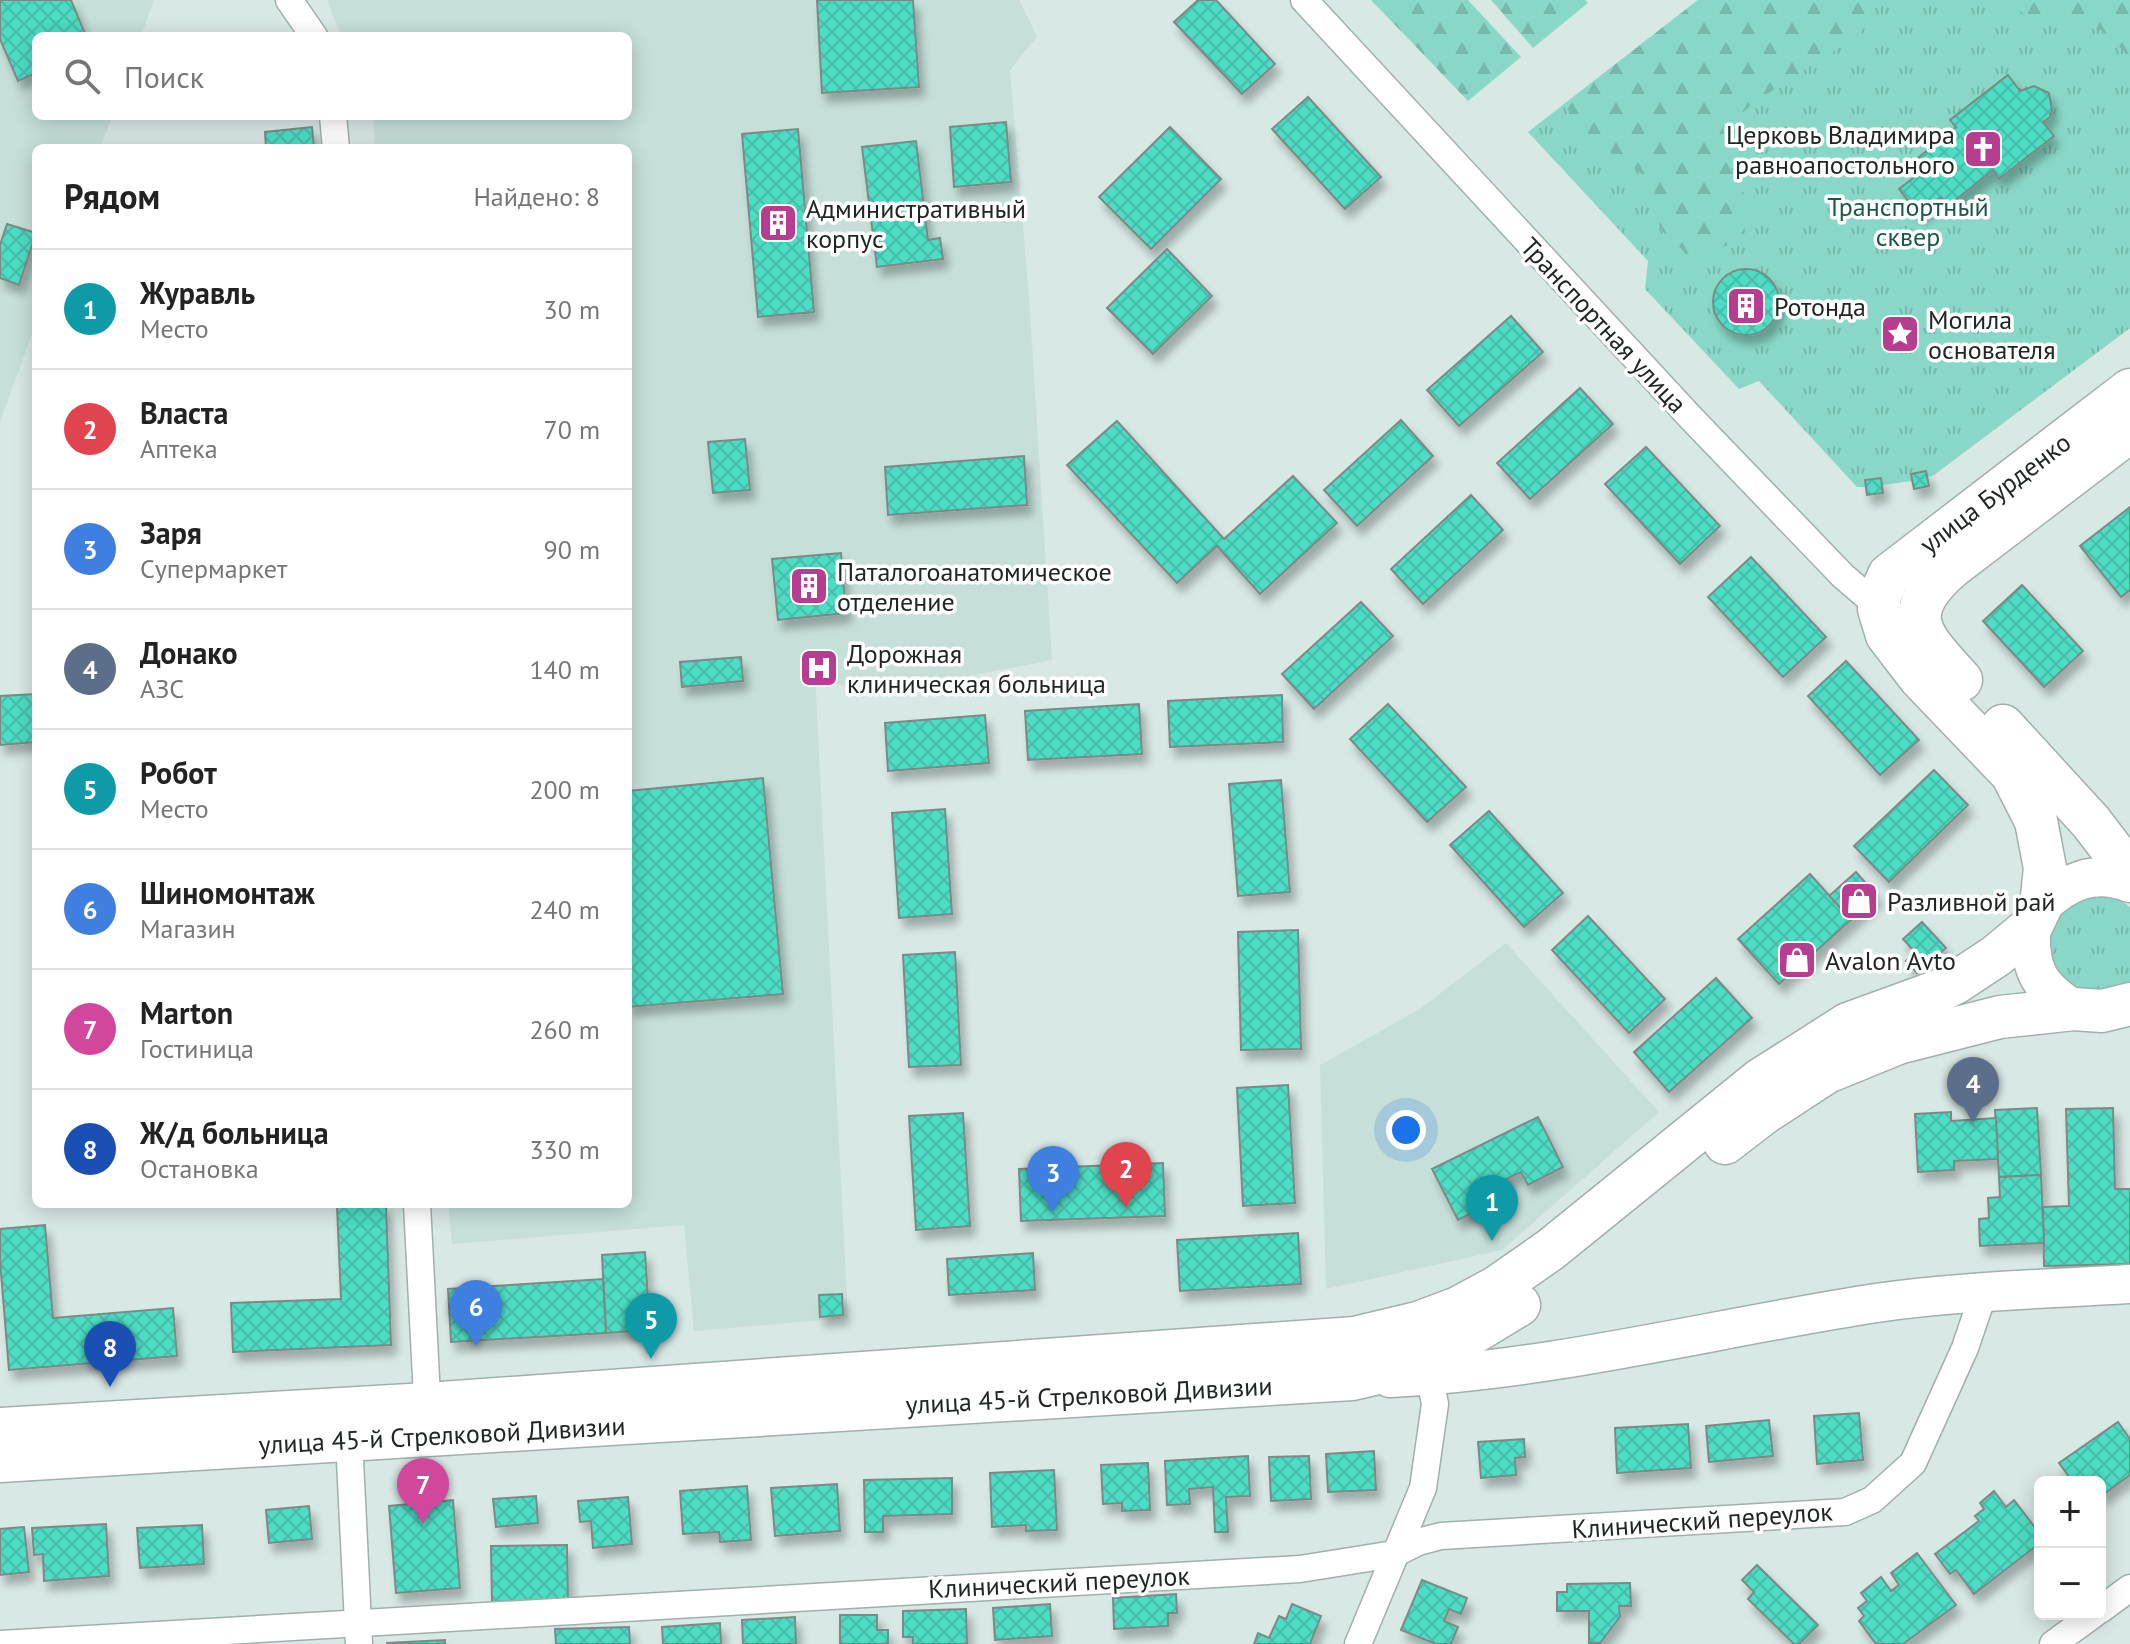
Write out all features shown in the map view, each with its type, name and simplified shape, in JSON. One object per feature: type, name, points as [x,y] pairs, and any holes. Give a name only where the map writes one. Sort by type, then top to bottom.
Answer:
[{"type":"main road","name":"улица Бурденко","points":[[1879,609],[1879,598],[1889,575],[2130,390]]},
{"type":"main road","name":"улица Бурденко","points":[[1920,631],[1920,610],[1939,578],[2130,431]]},
{"type":"main road","points":[[1879,609],[1887,635],[1898,652],[2012,774],[2036,821],[2045,868],[2029,952],[2037,976],[2052,996],[2074,1009],[2102,1011],[2129,1005]]},
{"type":"main road","points":[[1920,631],[1942,660],[2091,822],[2130,873]]},
{"type":"main road","points":[[2036,916],[2060,888],[2086,877],[2113,878],[2130,883]]},
{"type":"main road","name":"улица 45-й Стрелковой Дивизии","points":[[1425,1352],[1458,1308],[1497,1287],[1550,1250],[1760,1080],[1823,1037],[1848,1024],[1955,983],[1996,956],[2036,916]]},
{"type":"main road","name":"улица 45-й Стрелковой Дивизии","points":[[0,1429],[428,1419],[1352,1379],[1407,1366],[1425,1352],[1511,1311],[1567,1271],[1764,1113],[1827,1072],[1921,1036],[2000,1017],[2074,1009]]},
{"type":"main road","points":[[1425,1352],[1505,1367],[1879,1303],[1984,1292],[2130,1284]]},
{"type":"main road","name":"улица 45-й Стрелковой Дивизии","points":[[0,1461],[349,1440],[428,1419],[1355,1338],[1425,1352]]},
{"type":"street","points":[[289,0],[311,32]]},
{"type":"street","name":"Транспортная улица","points":[[1304,0],[1692,419],[1843,576],[1879,609],[1920,631]]},
{"type":"street","points":[[333,120],[336,144]]},
{"type":"street","points":[[417,1208],[428,1419]]},
{"type":"street","name":"Клинический переулок","points":[[0,1644],[359,1633],[1300,1569],[1394,1554],[1418,1542],[1441,1536],[1845,1512],[1872,1500],[1913,1463],[1965,1348],[1984,1292]]},
{"type":"street","points":[[1358,1644],[1423,1488],[1435,1404],[1425,1352]]},
{"type":"street","points":[[349,1440],[359,1633]]},
{"type":"street","points":[[2106,1606],[2130,1588]]},
{"type":"street","points":[[2053,1644],[2086,1620]]},
{"type":"shaded area","points":[[0,0],[154,0],[142,32],[32,32],[32,120],[110,120],[102,144],[32,144],[32,334],[0,422]]},
{"type":"shaded area","name":"Дорожная клиническая больница","points":[[327,0],[1019,0],[1037,36],[1010,70],[1029,297],[1052,660],[869,695],[815,676],[848,1318],[694,1331],[684,1225],[452,1244],[448,1208],[632,1208],[632,144],[375,144],[373,120],[632,120],[632,32],[339,32]]},
{"type":"shaded area","points":[[1506,943],[1659,1112],[1502,1250],[1326,1289],[1320,1065],[1420,1009]]},
{"type":"green space","points":[[1371,0],[1468,0],[1521,57],[1468,101]]},
{"type":"green space","points":[[1491,0],[1585,0],[1588,3],[1533,48]]},
{"type":"green space","name":"Транспортный сквер","points":[[1698,0],[2130,0],[2130,328],[1928,477],[1929,486],[1914,489],[1911,481],[1883,485],[1883,493],[1867,495],[1866,487],[1857,487],[1759,381],[1739,389],[1645,289],[1648,261],[1528,132]]},
{"type":"green space","points":[[1698,0],[1877,0],[1859,35],[1759,99],[1723,128],[1728,162],[1747,200],[1744,238],[1693,260],[1660,229],[1653,181],[1598,144],[1563,105]]},
{"type":"green space","points":[[2007,0],[2130,0],[2130,57],[2101,30],[2030,19]]},
{"type":"green space","points":[[2103,895],[2119,899],[2130,907],[2130,982],[2103,992],[2081,990],[2064,978],[2053,960],[2050,939],[2057,919],[2074,903]]},
{"type":"building","points":[[0,0],[71,0],[84,32],[32,32],[32,75],[18,81],[0,39]]},
{"type":"building","points":[[817,0],[913,0],[919,87],[822,93]]},
{"type":"building","points":[[1198,0],[1216,0],[1275,64],[1242,94],[1174,22]]},
{"type":"building","name":"Церковь Владимира равноапостольного","points":[[2008,75],[2020,91],[2034,86],[2049,93],[2052,110],[2050,117],[2043,122],[2054,136],[1999,179],[1993,170],[1948,206],[1941,197],[1919,214],[1899,189],[1921,172],[1913,162],[1956,127],[1950,120]]},
{"type":"building","points":[[1308,97],[1381,177],[1345,209],[1272,129]]},
{"type":"building","points":[[1006,122],[1011,182],[954,187],[950,127]]},
{"type":"building","points":[[312,127],[314,144],[266,144],[265,132]]},
{"type":"building","points":[[1170,127],[1221,179],[1151,249],[1099,197]]},
{"type":"building","name":"Административный корпус","points":[[798,129],[814,312],[758,317],[742,134]]},
{"type":"building","points":[[916,141],[928,240],[940,238],[943,259],[877,267],[862,147]]},
{"type":"building","points":[[7,224],[32,232],[32,245],[19,285],[0,278],[0,245]]},
{"type":"building","points":[[1167,249],[1212,296],[1153,354],[1107,308]]},
{"type":"building","name":"Ротонда","points":[[1746,269],[1769,279],[1779,302],[1769,325],[1746,335],[1723,325],[1713,302],[1723,279]]},
{"type":"building","points":[[1511,316],[1543,352],[1459,426],[1427,390]]},
{"type":"building","points":[[1580,388],[1613,424],[1530,499],[1497,463]]},
{"type":"building","points":[[1401,420],[1433,456],[1357,526],[1324,490]]},
{"type":"building","points":[[1117,421],[1224,539],[1293,476],[1337,523],[1260,594],[1217,546],[1177,583],[1067,465]]},
{"type":"building","points":[[745,439],[750,490],[713,493],[708,442]]},
{"type":"building","points":[[1646,447],[1720,526],[1680,564],[1605,484]]},
{"type":"building","points":[[1024,456],[1027,505],[888,515],[885,467]]},
{"type":"building","points":[[1926,471],[1929,486],[1914,489],[1911,474]]},
{"type":"building","points":[[1881,478],[1883,493],[1867,495],[1865,480]]},
{"type":"building","points":[[1471,495],[1503,530],[1423,604],[1391,569]]},
{"type":"building","points":[[2130,507],[2130,590],[2121,597],[2080,546]]},
{"type":"building","name":"Паталогоанатомическое отделение","points":[[841,553],[846,613],[778,620],[772,559]]},
{"type":"building","points":[[1751,557],[1826,637],[1783,677],[1708,597]]},
{"type":"building","points":[[2022,585],[2083,651],[2044,687],[1983,621]]},
{"type":"building","points":[[1361,602],[1393,636],[1314,709],[1282,674]]},
{"type":"building","points":[[741,657],[743,681],[682,687],[680,662]]},
{"type":"building","points":[[1846,661],[1919,740],[1880,775],[1808,696]]},
{"type":"building","points":[[32,694],[32,742],[0,745],[0,696]]},
{"type":"building","points":[[1282,695],[1283,742],[1170,747],[1168,701]]},
{"type":"building","points":[[1139,704],[1142,754],[1028,760],[1025,711]]},
{"type":"building","points":[[1388,704],[1466,787],[1427,822],[1350,739]]},
{"type":"building","points":[[985,715],[989,763],[888,771],[885,723]]},
{"type":"building","points":[[1934,770],[1968,805],[1889,882],[1854,846]]},
{"type":"building","points":[[763,778],[783,994],[632,1007],[632,791]]},
{"type":"building","points":[[1281,780],[1290,892],[1238,896],[1229,784]]},
{"type":"building","points":[[945,809],[952,914],[899,918],[892,813]]},
{"type":"building","points":[[1489,811],[1563,893],[1524,927],[1450,845]]},
{"type":"building","points":[[1856,872],[1877,896],[1851,920],[1829,896]]},
{"type":"building","points":[[1810,874],[1851,920],[1779,984],[1738,939]]},
{"type":"building","points":[[1588,916],[1665,999],[1629,1033],[1552,950]]},
{"type":"building","points":[[1922,922],[1946,948],[1917,973],[1906,961],[1915,952],[1903,939]]},
{"type":"building","points":[[1298,930],[1301,1049],[1241,1050],[1238,932]]},
{"type":"building","points":[[955,952],[961,1065],[909,1067],[903,955]]},
{"type":"building","points":[[1716,978],[1752,1018],[1669,1092],[1634,1052]]},
{"type":"building","points":[[1288,1085],[1295,1203],[1243,1206],[1237,1088]]},
{"type":"building","points":[[2037,1108],[2041,1175],[1999,1177],[1995,1110]]},
{"type":"building","points":[[2113,1108],[2115,1189],[2130,1189],[2130,1264],[2044,1266],[2043,1207],[2069,1206],[2066,1109]]},
{"type":"building","points":[[1951,1112],[1951,1121],[1996,1118],[1998,1159],[1954,1161],[1954,1170],[1918,1172],[1915,1114]]},
{"type":"building","points":[[963,1113],[970,1226],[916,1230],[909,1116]]},
{"type":"building","points":[[1538,1117],[1563,1167],[1528,1185],[1521,1172],[1483,1190],[1490,1204],[1458,1220],[1432,1169]]},
{"type":"building","points":[[1163,1163],[1165,1216],[1021,1221],[1019,1169]]},
{"type":"building","points":[[2041,1175],[2044,1243],[1980,1246],[1979,1219],[1989,1218],[1988,1198],[2000,1197],[1999,1177]]},
{"type":"building","points":[[337,1208],[386,1208],[391,1345],[233,1352],[231,1303],[341,1299]]},
{"type":"building","points":[[45,1225],[53,1318],[173,1308],[177,1356],[9,1370],[0,1229]]},
{"type":"building","points":[[1298,1233],[1301,1284],[1180,1291],[1177,1240]]},
{"type":"building","points":[[645,1252],[650,1330],[606,1333],[602,1255]]},
{"type":"building","points":[[1033,1253],[1035,1290],[949,1295],[947,1259]]},
{"type":"building","points":[[603,1279],[606,1333],[451,1342],[448,1289]]},
{"type":"building","points":[[842,1294],[843,1315],[820,1317],[819,1295]]},
{"type":"building","points":[[1859,1413],[1863,1460],[1817,1464],[1814,1416]]},
{"type":"building","points":[[1769,1420],[1773,1456],[1709,1462],[1706,1426]]},
{"type":"building","points":[[2118,1422],[2130,1439],[2130,1475],[2106,1493],[2106,1476],[2069,1476],[2059,1463]]},
{"type":"building","points":[[1688,1424],[1691,1468],[1617,1473],[1615,1428]]},
{"type":"building","points":[[1524,1439],[1525,1457],[1515,1458],[1516,1475],[1481,1478],[1478,1442]]},
{"type":"building","points":[[1374,1451],[1376,1490],[1328,1492],[1326,1454]]},
{"type":"building","points":[[1248,1456],[1250,1496],[1226,1497],[1228,1532],[1215,1532],[1213,1487],[1189,1489],[1190,1504],[1167,1505],[1165,1461]]},
{"type":"building","points":[[1309,1456],[1311,1499],[1271,1501],[1269,1457]]},
{"type":"building","points":[[1148,1463],[1150,1510],[1122,1511],[1122,1503],[1103,1504],[1101,1465]]},
{"type":"building","points":[[1054,1470],[1057,1530],[1026,1531],[1026,1525],[992,1527],[990,1473]]},
{"type":"building","points":[[952,1478],[952,1514],[883,1516],[883,1532],[865,1532],[864,1480]]},
{"type":"building","points":[[837,1484],[840,1531],[775,1536],[771,1488]]},
{"type":"building","points":[[747,1486],[751,1540],[720,1542],[719,1532],[683,1534],[680,1491]]},
{"type":"building","points":[[1994,1491],[2006,1507],[2014,1500],[2034,1526],[2034,1548],[1974,1594],[1956,1570],[1950,1574],[1935,1554],[1979,1521],[1975,1516],[1984,1509],[1980,1503]]},
{"type":"building","points":[[536,1496],[538,1523],[496,1527],[493,1499]]},
{"type":"building","points":[[628,1497],[632,1544],[593,1548],[591,1521],[580,1522],[578,1501]]},
{"type":"building","points":[[453,1500],[460,1588],[396,1593],[389,1506]]},
{"type":"building","points":[[309,1506],[312,1539],[269,1543],[266,1510]]},
{"type":"building","points":[[106,1524],[109,1576],[44,1581],[43,1554],[34,1555],[32,1528]]},
{"type":"building","points":[[202,1525],[204,1564],[140,1568],[137,1528]]},
{"type":"building","points":[[24,1527],[29,1572],[0,1575],[0,1529]]},
{"type":"building","points":[[567,1545],[568,1600],[492,1602],[491,1546]]},
{"type":"building","points":[[1917,1553],[1956,1605],[1903,1644],[1876,1644],[1859,1621],[1864,1616],[1858,1608],[1867,1601],[1861,1593],[1881,1577],[1891,1591],[1899,1585],[1891,1573]]},
{"type":"building","points":[[1757,1565],[1818,1625],[1799,1644],[1794,1644],[1748,1599],[1754,1592],[1742,1580]]},
{"type":"building","points":[[1422,1580],[1467,1598],[1461,1614],[1449,1609],[1444,1621],[1458,1627],[1451,1644],[1436,1644],[1401,1630]]},
{"type":"building","points":[[1630,1583],[1631,1606],[1619,1606],[1620,1617],[1600,1643],[1589,1643],[1589,1611],[1557,1611],[1557,1592],[1567,1592],[1567,1584]]},
{"type":"building","points":[[1176,1594],[1177,1613],[1168,1613],[1168,1626],[1114,1629],[1113,1598]]},
{"type":"building","points":[[1050,1604],[1052,1636],[995,1640],[993,1608]]},
{"type":"building","points":[[1292,1604],[1321,1616],[1310,1644],[1254,1644],[1258,1633],[1269,1638],[1279,1616],[1286,1619]]},
{"type":"building","points":[[966,1609],[967,1644],[913,1644],[913,1637],[903,1637],[903,1611]]},
{"type":"building","points":[[840,1615],[877,1615],[877,1630],[888,1630],[888,1644],[840,1644]]},
{"type":"building","points":[[795,1617],[796,1644],[743,1644],[742,1620]]},
{"type":"building","points":[[720,1623],[721,1644],[663,1644],[662,1627]]},
{"type":"building","points":[[629,1627],[630,1644],[556,1644],[555,1629]]},
{"type":"building","points":[[445,1640],[445,1644],[387,1644],[387,1643]]},
{"type":"place","name":"Церковь Владимира равноапостольного","points":[[1983,149]]},
{"type":"place","name":"Административный корпус","points":[[778,223]]},
{"type":"place","name":"Ротонда","points":[[1746,306]]},
{"type":"place","name":"Могила основателя","points":[[1900,334]]},
{"type":"place","name":"Паталогоанатомическое отделение","points":[[809,586]]},
{"type":"place","name":"Дорожная клиническая больница","points":[[819,668]]},
{"type":"place","name":"Разливной рай","points":[[1859,901]]},
{"type":"place","name":"Avalon Avto","points":[[1797,960]]},
{"type":"place","name":"Донако","points":[[1973,1123]]},
{"type":"place","name":"Власта","points":[[1126,1208]]},
{"type":"place","name":"Заря","points":[[1053,1212]]},
{"type":"place","name":"Журавль","points":[[1492,1241]]},
{"type":"place","name":"Шиномонтаж","points":[[476,1346]]},
{"type":"place","name":"Робот","points":[[651,1359]]},
{"type":"place","name":"Ж/д больница","points":[[110,1387]]},
{"type":"place","name":"Marton","points":[[423,1524]]}]
